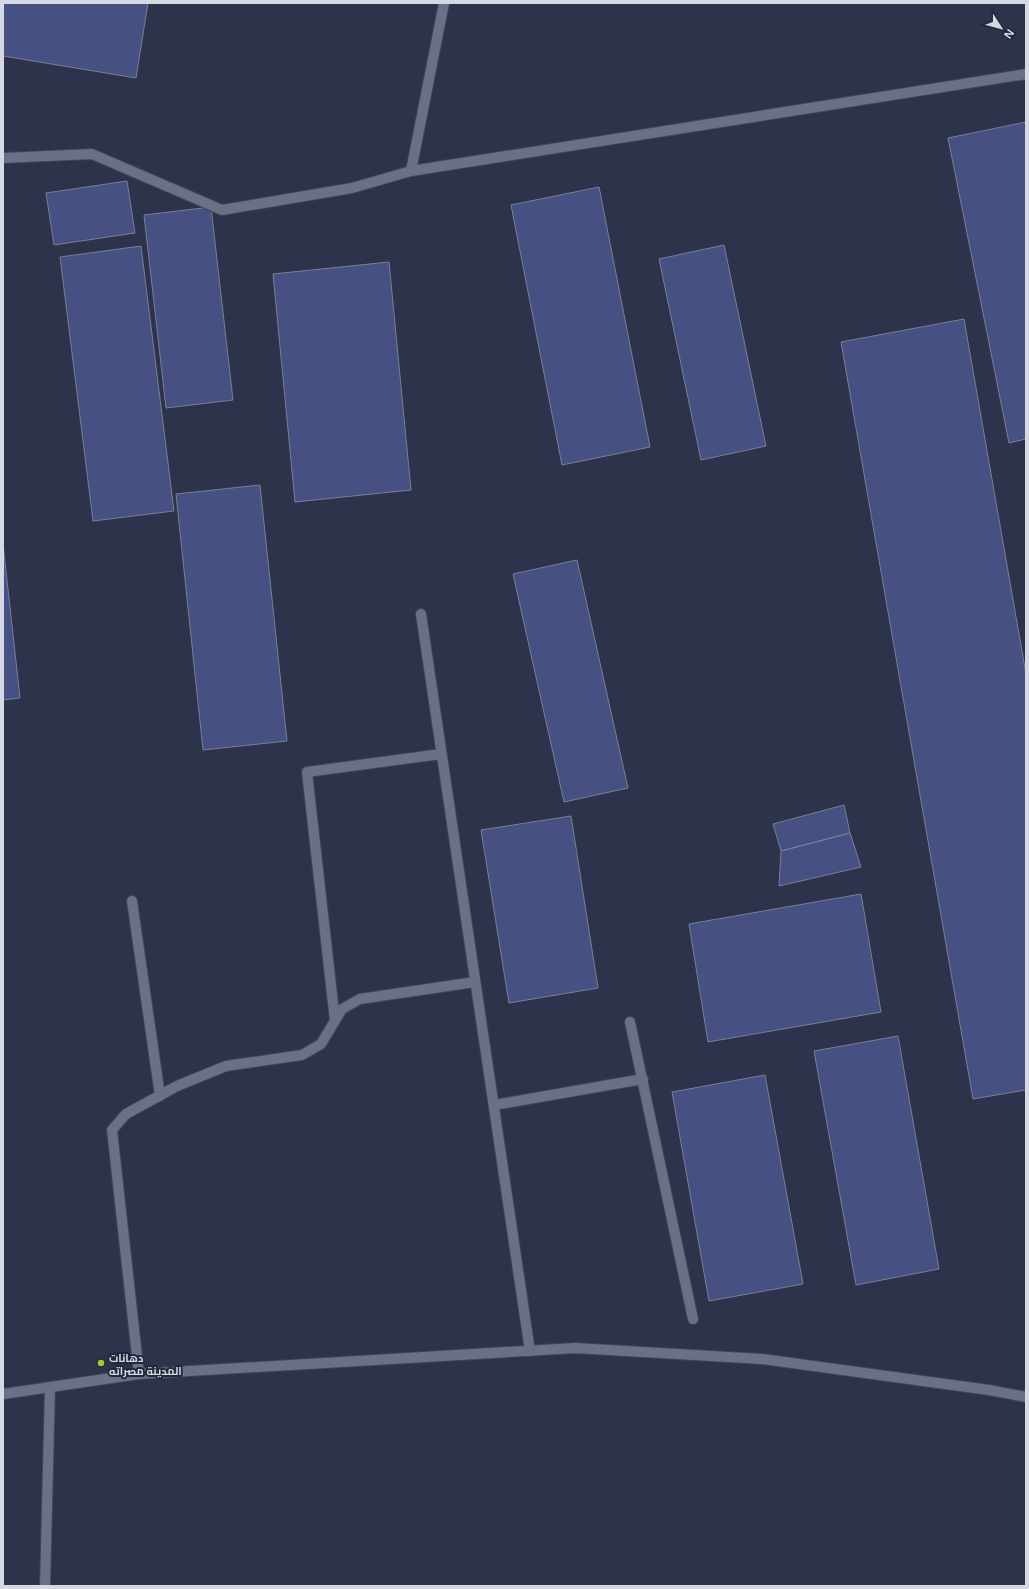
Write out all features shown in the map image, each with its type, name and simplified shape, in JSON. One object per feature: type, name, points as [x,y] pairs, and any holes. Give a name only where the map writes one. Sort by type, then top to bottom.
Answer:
[{"type":"street","points":[[411,171],[444,3]]},
{"type":"street","points":[[3,158],[92,154],[222,210],[352,188],[411,171],[1026,74]]},
{"type":"street","points":[[421,614],[530,1351]]},
{"type":"street","points":[[334,1022],[307,772],[441,754]]},
{"type":"street","points":[[132,901],[160,1096]]},
{"type":"street","points":[[139,1374],[112,1130],[126,1114],[177,1086],[226,1066],[302,1055],[321,1044],[342,1009],[360,999],[475,982]]},
{"type":"street","points":[[630,1022],[693,1319]]},
{"type":"street","points":[[494,1105],[642,1079]]},
{"type":"street","points":[[3,1394],[139,1374],[575,1348],[762,1359],[989,1390],[1026,1397]]},
{"type":"street","points":[[45,1586],[50,1387]]},
{"type":"shaded area","points":[[3,3],[1026,3],[1026,1586],[3,1586]]},
{"type":"building","points":[[3,3],[148,3],[136,78],[3,56]]},
{"type":"building","points":[[1026,122],[1026,439],[1009,443],[948,138]]},
{"type":"building","points":[[127,181],[135,233],[54,245],[46,193]]},
{"type":"building","points":[[599,187],[650,447],[562,465],[511,205]]},
{"type":"building","points":[[211,207],[233,400],[166,408],[144,215]]},
{"type":"building","points":[[724,245],[766,446],[701,460],[659,259]]},
{"type":"building","points":[[141,246],[174,511],[93,521],[60,257]]},
{"type":"building","points":[[389,262],[411,490],[295,502],[273,274]]},
{"type":"building","points":[[964,319],[1026,674],[1026,1090],[973,1099],[841,342]]},
{"type":"building","points":[[260,485],[287,741],[203,750],[176,494]]},
{"type":"building","points":[[3,544],[20,698],[3,700]]},
{"type":"building","points":[[577,560],[628,788],[564,802],[513,574]]},
{"type":"building","points":[[844,805],[850,833],[781,851],[773,824]]},
{"type":"building","points":[[571,816],[598,988],[509,1003],[481,830]]},
{"type":"building","points":[[850,833],[861,867],[779,886],[781,851]]},
{"type":"building","points":[[861,894],[881,1012],[708,1042],[689,924]]},
{"type":"building","points":[[898,1036],[939,1269],[856,1285],[814,1051]]},
{"type":"building","points":[[765,1075],[803,1284],[709,1301],[672,1092]]},
{"type":"place","name":"دهانات المدينة مصراته","points":[[101,1363]]}]
